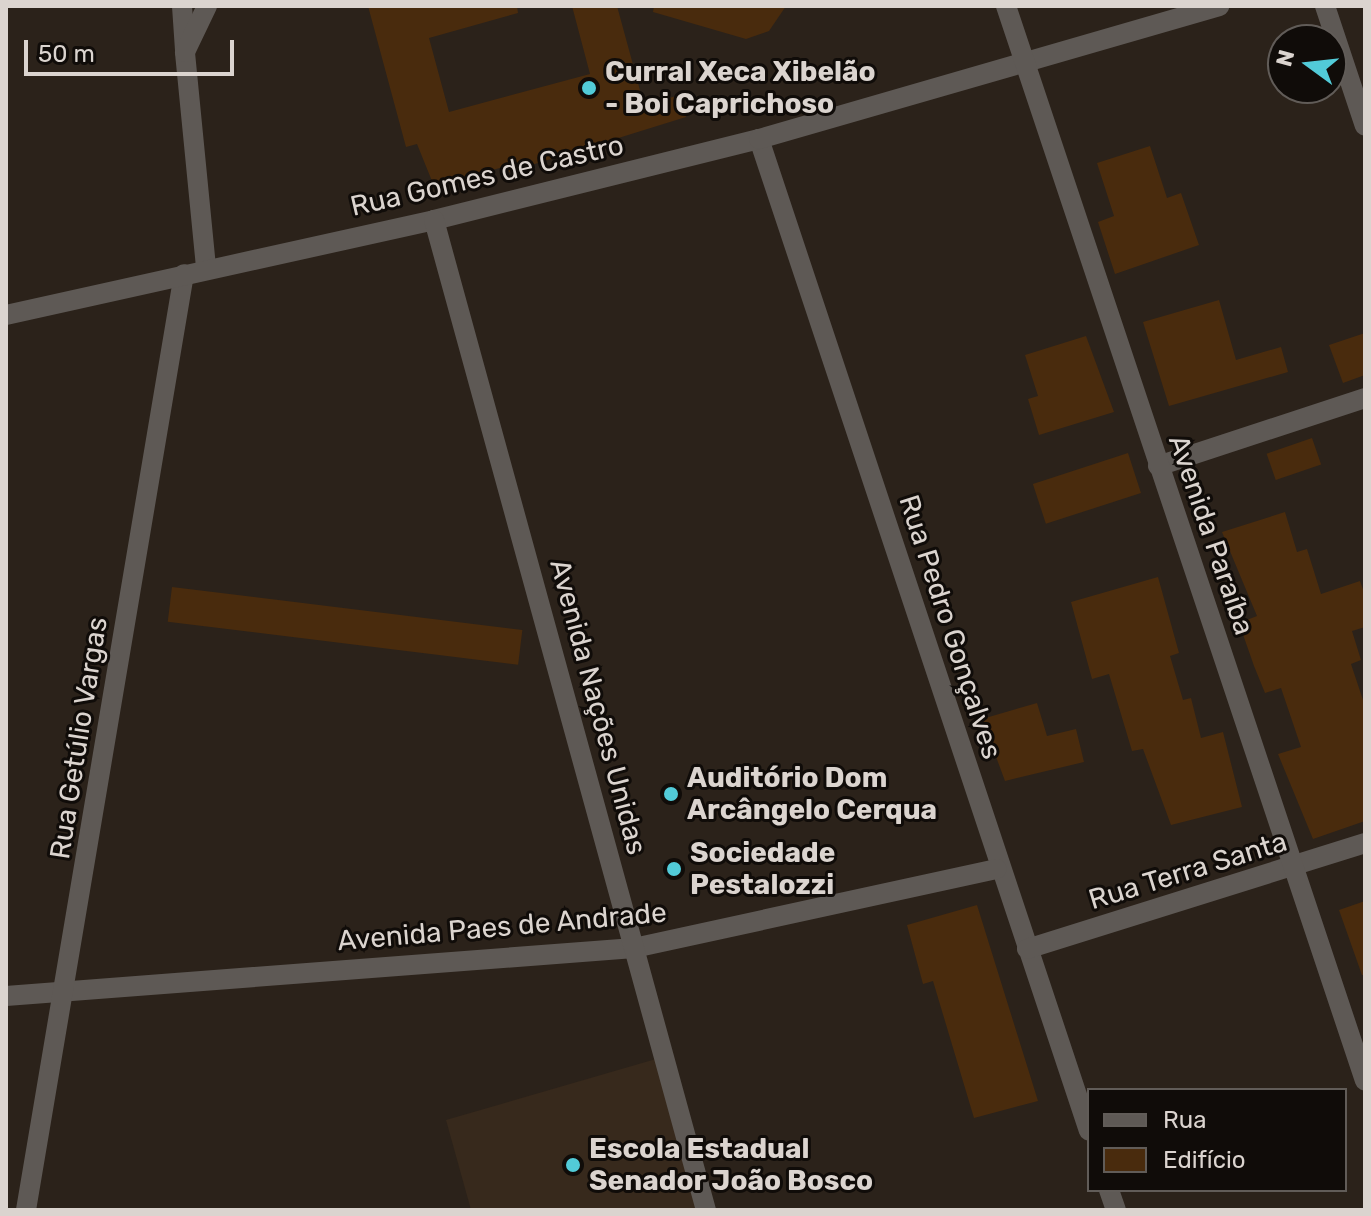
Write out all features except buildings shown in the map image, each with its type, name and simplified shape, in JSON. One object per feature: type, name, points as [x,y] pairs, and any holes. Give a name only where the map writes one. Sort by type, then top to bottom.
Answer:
[{"type":"street","points":[[182,6],[206,267]]},
{"type":"street","points":[[185,52],[207,6]]},
{"type":"street","name":"Avenida Paraíba","points":[[1006,6],[1365,1081]]},
{"type":"street","name":"Rua Gomes de Castro","points":[[6,315],[206,267],[434,220],[759,139],[1024,67],[1219,6]]},
{"type":"street","points":[[1325,6],[1365,126]]},
{"type":"street","name":"Rua Pedro Gonçalves","points":[[759,139],[997,869],[1087,1125]]},
{"type":"street","name":"Avenida Nações Unidas","points":[[434,220],[706,1210]]},
{"type":"street","name":"Rua Getúlio Vargas","points":[[26,1210],[184,274]]},
{"type":"street","points":[[1158,466],[1365,398]]},
{"type":"street","name":"Rua Terra Santa","points":[[1027,949],[1296,868],[1365,843]]},
{"type":"street","name":"Avenida Paes de Andrade","points":[[6,996],[634,948],[997,869]]},
{"type":"shaded area","name":"Escola Estadual Senador João Bosco","points":[[656,1059],[701,1210],[471,1210],[446,1120]]},
{"type":"place","name":"Curral Xeca Xibelão - Boi Caprichoso","points":[[589,88]]},
{"type":"place","name":"Auditório Dom Arcângelo Cerqua","points":[[671,794]]},
{"type":"place","name":"Sociedade Pestalozzi","points":[[674,869]]},
{"type":"place","name":"Escola Estadual Senador João Bosco","points":[[573,1165]]}]
